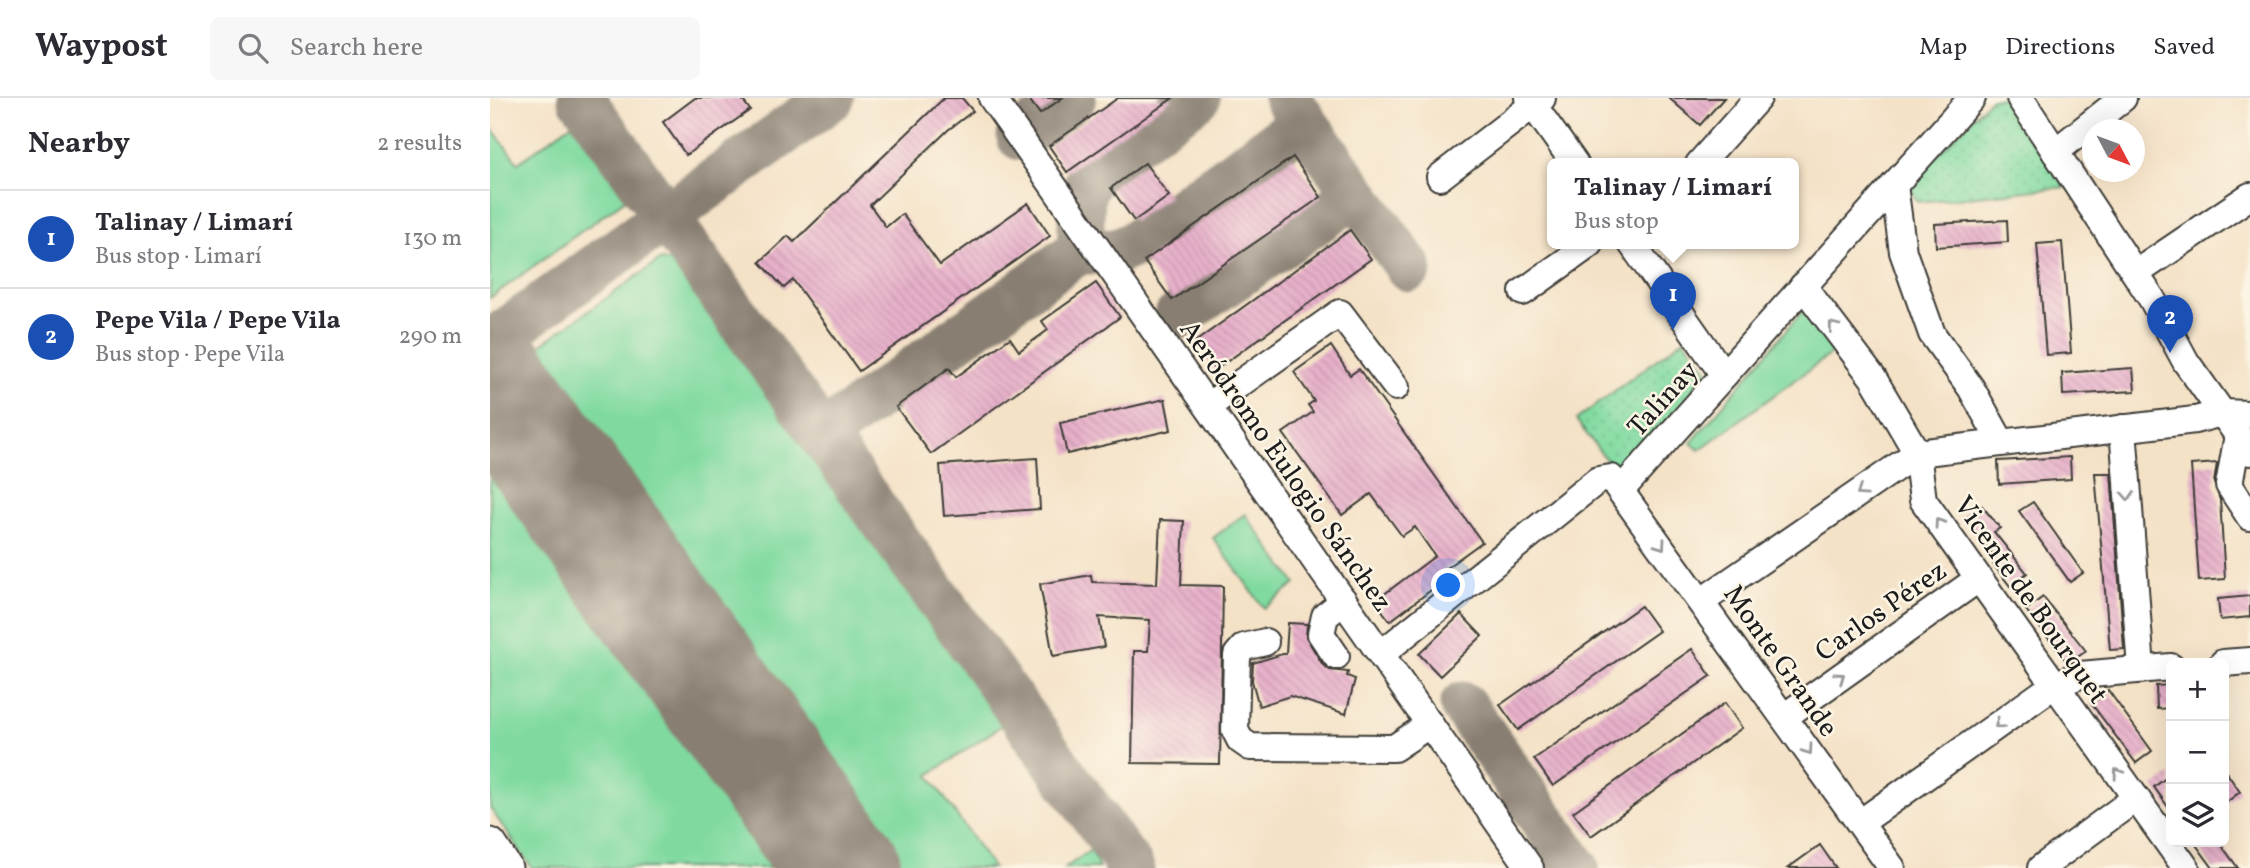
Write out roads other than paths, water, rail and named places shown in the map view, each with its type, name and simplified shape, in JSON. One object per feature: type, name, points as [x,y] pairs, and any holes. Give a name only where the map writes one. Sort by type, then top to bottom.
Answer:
[{"type":"main road","points":[[490,845],[505,868]]},
{"type":"street","name":"Aeródromo Eulogio Sánchez","points":[[992,98],[1530,868]]},
{"type":"street","points":[[1704,158],[1758,98]]},
{"type":"street","name":"Talinay","points":[[1622,489],[1972,98]]},
{"type":"street","points":[[2020,98],[2152,299],[2243,424],[2229,485],[2250,517]]},
{"type":"street","points":[[2055,152],[2123,98]]},
{"type":"street","points":[[1440,177],[1534,101],[1571,158]]},
{"type":"street","points":[[1894,184],[1903,252],[1932,334],[1971,388],[2001,442]]},
{"type":"street","points":[[2136,273],[2250,196]]},
{"type":"street","points":[[1524,292],[1583,249]]},
{"type":"street","points":[[1636,249],[1724,375]]},
{"type":"street","name":"Vicente de Bourquet","points":[[1802,286],[1873,378],[1917,453],[1923,500],[2186,868]]},
{"type":"street","points":[[1208,406],[1340,313],[1396,387]]},
{"type":"street","points":[[1702,601],[1917,453],[2195,420],[2243,424]]},
{"type":"street","points":[[2123,428],[2141,669]]},
{"type":"street","points":[[1381,654],[1598,480],[1611,478],[1622,489]]},
{"type":"street","name":"Monte Grande","points":[[1622,489],[1892,868]]},
{"type":"street","name":"Carlos Pérez","points":[[1784,717],[1978,579]]},
{"type":"street","points":[[1336,656],[1321,634],[1325,616],[1344,601]]},
{"type":"street","points":[[1265,642],[1244,647],[1237,655],[1235,730],[1240,740],[1250,747],[1394,748],[1430,724]]},
{"type":"street","points":[[2229,663],[2250,661]]},
{"type":"street","points":[[1860,823],[2054,685],[2080,675],[2166,667]]},
{"type":"street","points":[[2041,868],[2136,798]]},
{"type":"place","name":"Talinay / Limarí","points":[[1673,330]]},
{"type":"place","name":"Pepe Vila / Pepe Vila","points":[[2170,353]]}]
